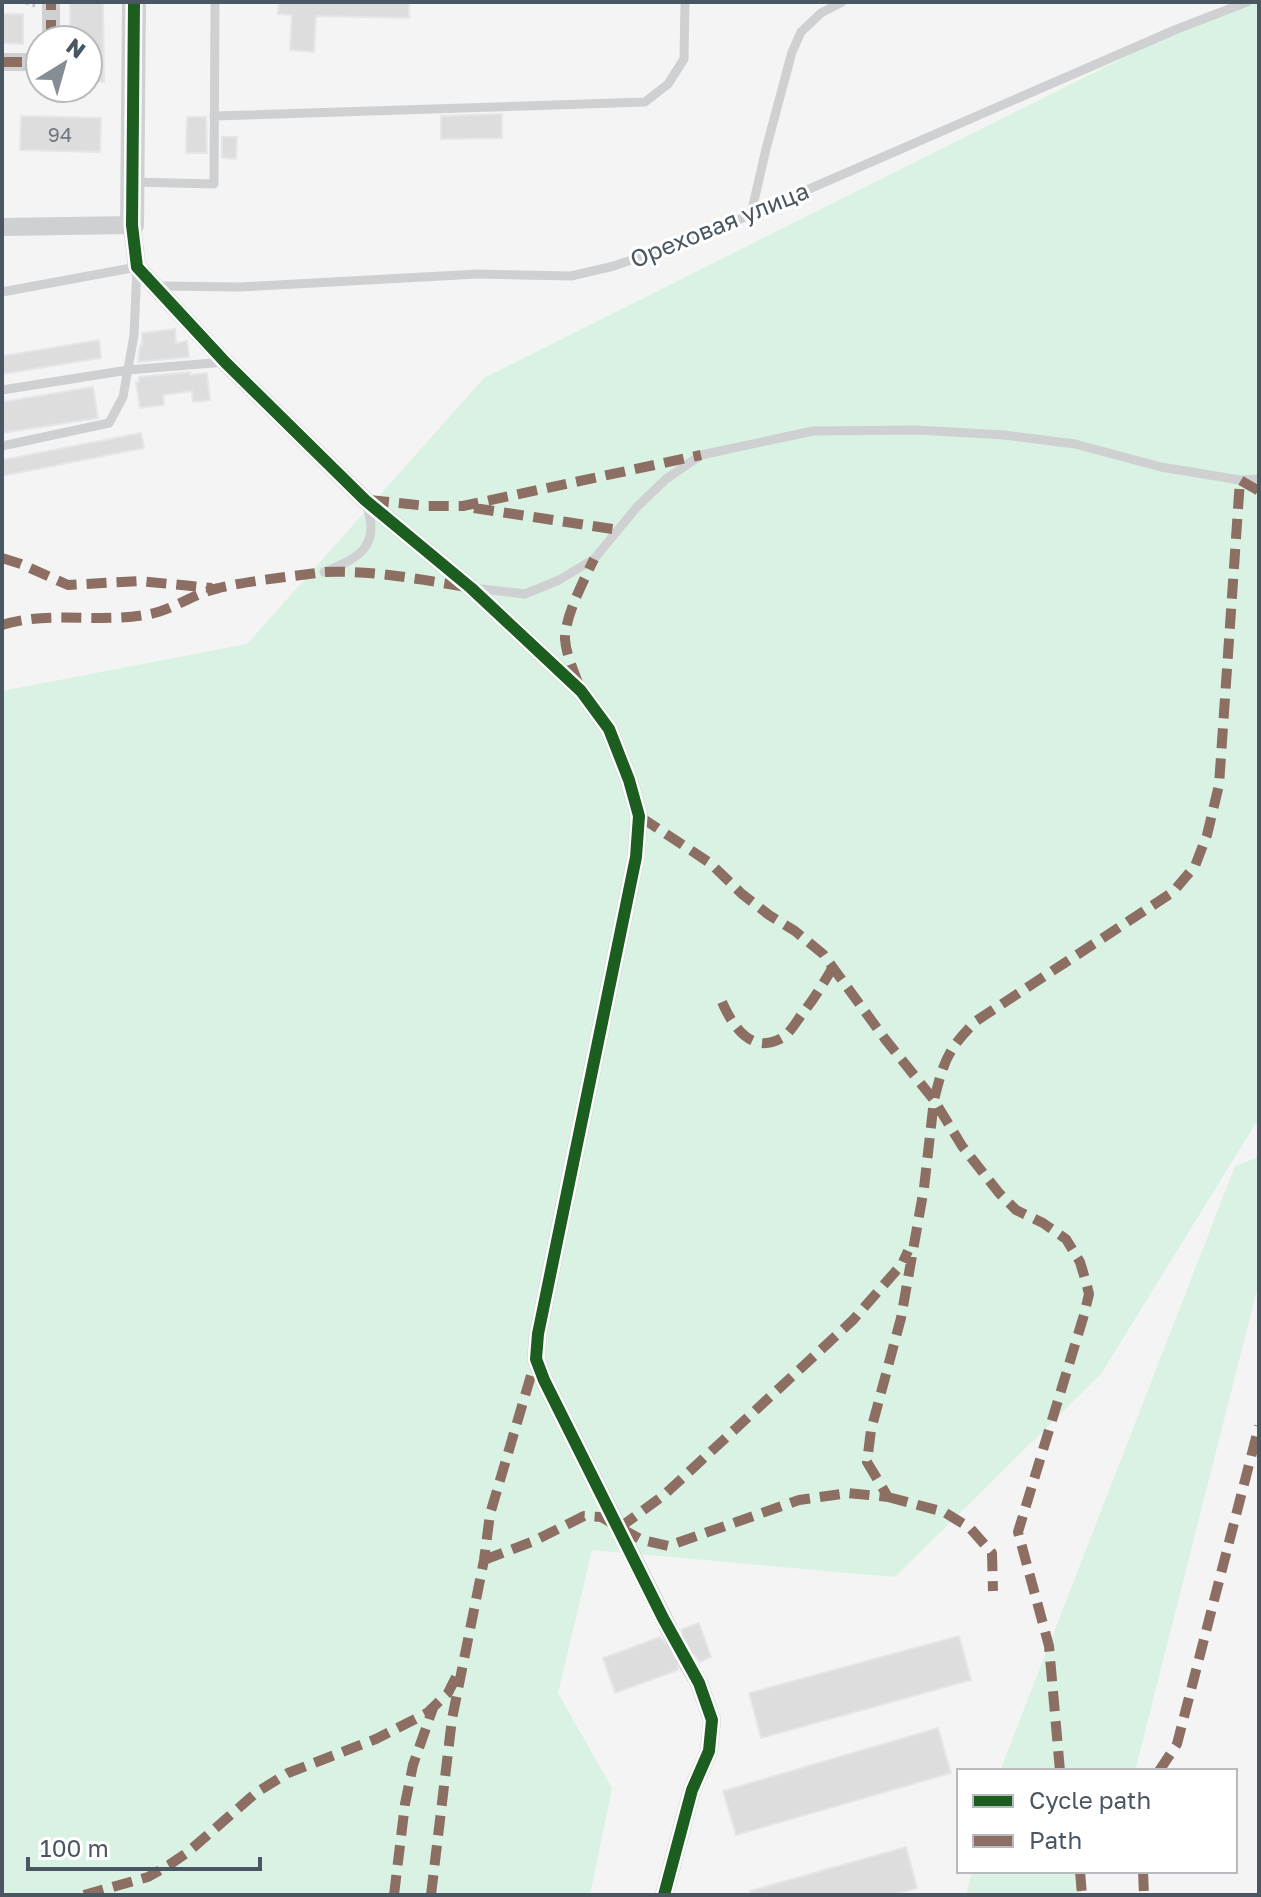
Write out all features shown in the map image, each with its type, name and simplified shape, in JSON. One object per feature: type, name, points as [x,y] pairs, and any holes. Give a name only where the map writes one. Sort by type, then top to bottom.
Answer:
[{"type":"street","points":[[51,2],[51,24]]},
{"type":"street","points":[[134,2],[132,225],[137,267],[225,362],[365,500],[471,588],[581,691],[609,729],[629,780],[639,816],[636,857],[538,1334],[536,1359],[671,1633]]},
{"type":"street","points":[[2,62],[24,62]]},
{"type":"street","points":[[2,227],[132,225]]},
{"type":"street","points":[[664,1895],[692,1790],[709,1751],[712,1720],[699,1683],[689,1666]]},
{"type":"lane","points":[[133,182],[214,184],[215,2]]},
{"type":"lane","points":[[214,116],[645,102],[668,84],[684,59],[685,2]]},
{"type":"lane","points":[[751,214],[792,52],[801,32],[821,13],[842,2]]},
{"type":"lane","name":"Ореховая улица","points":[[155,286],[240,287],[478,274],[571,276],[614,266],[708,233],[1177,29],[1247,2]]},
{"type":"lane","points":[[2,292],[137,267],[134,335],[128,370],[123,397],[109,423],[2,446]]},
{"type":"lane","points":[[2,390],[128,370],[225,362]]},
{"type":"lane","points":[[471,588],[525,594],[559,580],[594,559],[637,507],[666,479],[701,455],[813,431],[917,430],[1004,435],[1075,444],[1161,467],[1240,480],[1259,479]]},
{"type":"lane","points":[[324,572],[352,561],[367,546],[373,523],[365,500]]},
{"type":"green space","points":[[1235,2],[1259,2],[1259,1118],[1101,1374],[895,1577],[592,1550],[558,1693],[612,1788],[590,1895],[2,1895],[2,691],[247,644],[484,378]]},
{"type":"green space","points":[[1259,1157],[1259,1282],[1136,1769],[1001,1769],[1235,1166]]},
{"type":"green space","points":[[972,1873],[1080,1873],[1082,1895],[966,1895]]},
{"type":"building","points":[[70,2],[103,2],[103,24],[70,24]]},
{"type":"building","points":[[279,2],[409,2],[409,18],[316,16],[314,52],[290,50],[292,15],[278,14]]},
{"type":"building","points":[[2,14],[23,14],[23,44],[2,43]]},
{"type":"building","points":[[502,114],[502,138],[441,139],[441,116]]},
{"type":"building","points":[[21,116],[101,118],[100,152],[20,150]]},
{"type":"building","points":[[187,117],[206,117],[207,153],[186,153]]},
{"type":"building","points":[[222,137],[237,137],[236,159],[222,158]]},
{"type":"building","points":[[175,329],[176,343],[187,341],[189,357],[138,362],[142,333]]},
{"type":"building","points":[[99,340],[101,358],[2,374],[2,356]]},
{"type":"building","points":[[190,372],[190,375],[207,373],[210,400],[193,402],[192,391],[163,395],[164,405],[140,408],[136,382],[139,382],[139,377]]},
{"type":"building","points":[[93,387],[98,418],[2,433],[2,402]]},
{"type":"building","points":[[141,433],[144,448],[2,476],[2,460]]},
{"type":"building","points":[[699,1623],[711,1657],[700,1662],[694,1655],[684,1655],[678,1661],[678,1670],[615,1693],[603,1658],[660,1637],[665,1643],[676,1644],[681,1639],[682,1629]]},
{"type":"building","points":[[959,1636],[971,1680],[761,1738],[749,1693]]},
{"type":"building","points":[[938,1728],[951,1773],[736,1835],[723,1791]]},
{"type":"building","points":[[906,1847],[917,1888],[892,1895],[751,1895],[750,1891]]},
{"type":"tunnel","points":[[671,1633],[689,1666]]},
{"type":"marked path","points":[[51,2],[51,24]]},
{"type":"marked path","points":[[2,62],[24,62]]},
{"type":"marked path","points":[[369,500],[463,506],[701,455]]},
{"type":"marked path","points":[[1060,1769],[1049,1646],[1018,1532],[1089,1294],[1080,1262],[1066,1239],[1016,1210],[999,1193],[962,1146],[934,1100],[948,1057],[976,1021],[1173,892],[1195,866],[1207,835],[1219,785],[1240,480],[1259,491]]},
{"type":"marked path","points":[[474,508],[619,530]]},
{"type":"marked path","points":[[2,558],[68,585],[139,581],[212,588]]},
{"type":"marked path","points":[[578,683],[567,650],[566,630],[576,598],[594,559]]},
{"type":"marked path","points":[[2,625],[38,618],[132,617],[168,609],[219,588],[324,572],[377,574],[466,587]]},
{"type":"marked path","points":[[484,1560],[534,1541],[584,1516],[601,1517],[642,1540],[668,1546],[799,1500],[848,1493],[888,1497],[867,1462],[871,1430],[901,1318],[924,1188],[934,1100],[823,954],[742,894],[710,863],[639,816]]},
{"type":"marked path","points":[[722,1002],[745,1036],[753,1041],[771,1042],[782,1038],[790,1030],[833,967]]},
{"type":"marked path","points":[[619,1528],[664,1495],[853,1320],[902,1264],[908,1251]]},
{"type":"marked path","points":[[431,1895],[452,1719],[484,1560],[490,1514],[535,1362]]},
{"type":"marked path","points":[[1160,1769],[1177,1744],[1259,1426]]},
{"type":"marked path","points":[[888,1497],[944,1512],[970,1528],[992,1553],[993,1591]]},
{"type":"marked path","points":[[84,1895],[148,1877],[169,1865],[257,1792],[288,1773],[376,1739],[427,1713],[448,1693],[456,1677]]},
{"type":"marked path","points":[[394,1895],[413,1765],[433,1708]]},
{"type":"marked path","points":[[1080,1873],[1082,1895]]},
{"type":"marked path","points":[[1143,1873],[1144,1895]]},
{"type":"cycle path","points":[[134,2],[132,225],[137,267],[225,362],[365,500],[471,588],[581,691],[609,729],[629,780],[639,816],[636,857],[538,1334],[536,1359],[663,1618],[699,1683],[712,1720],[709,1751],[692,1790],[664,1895]]}]
